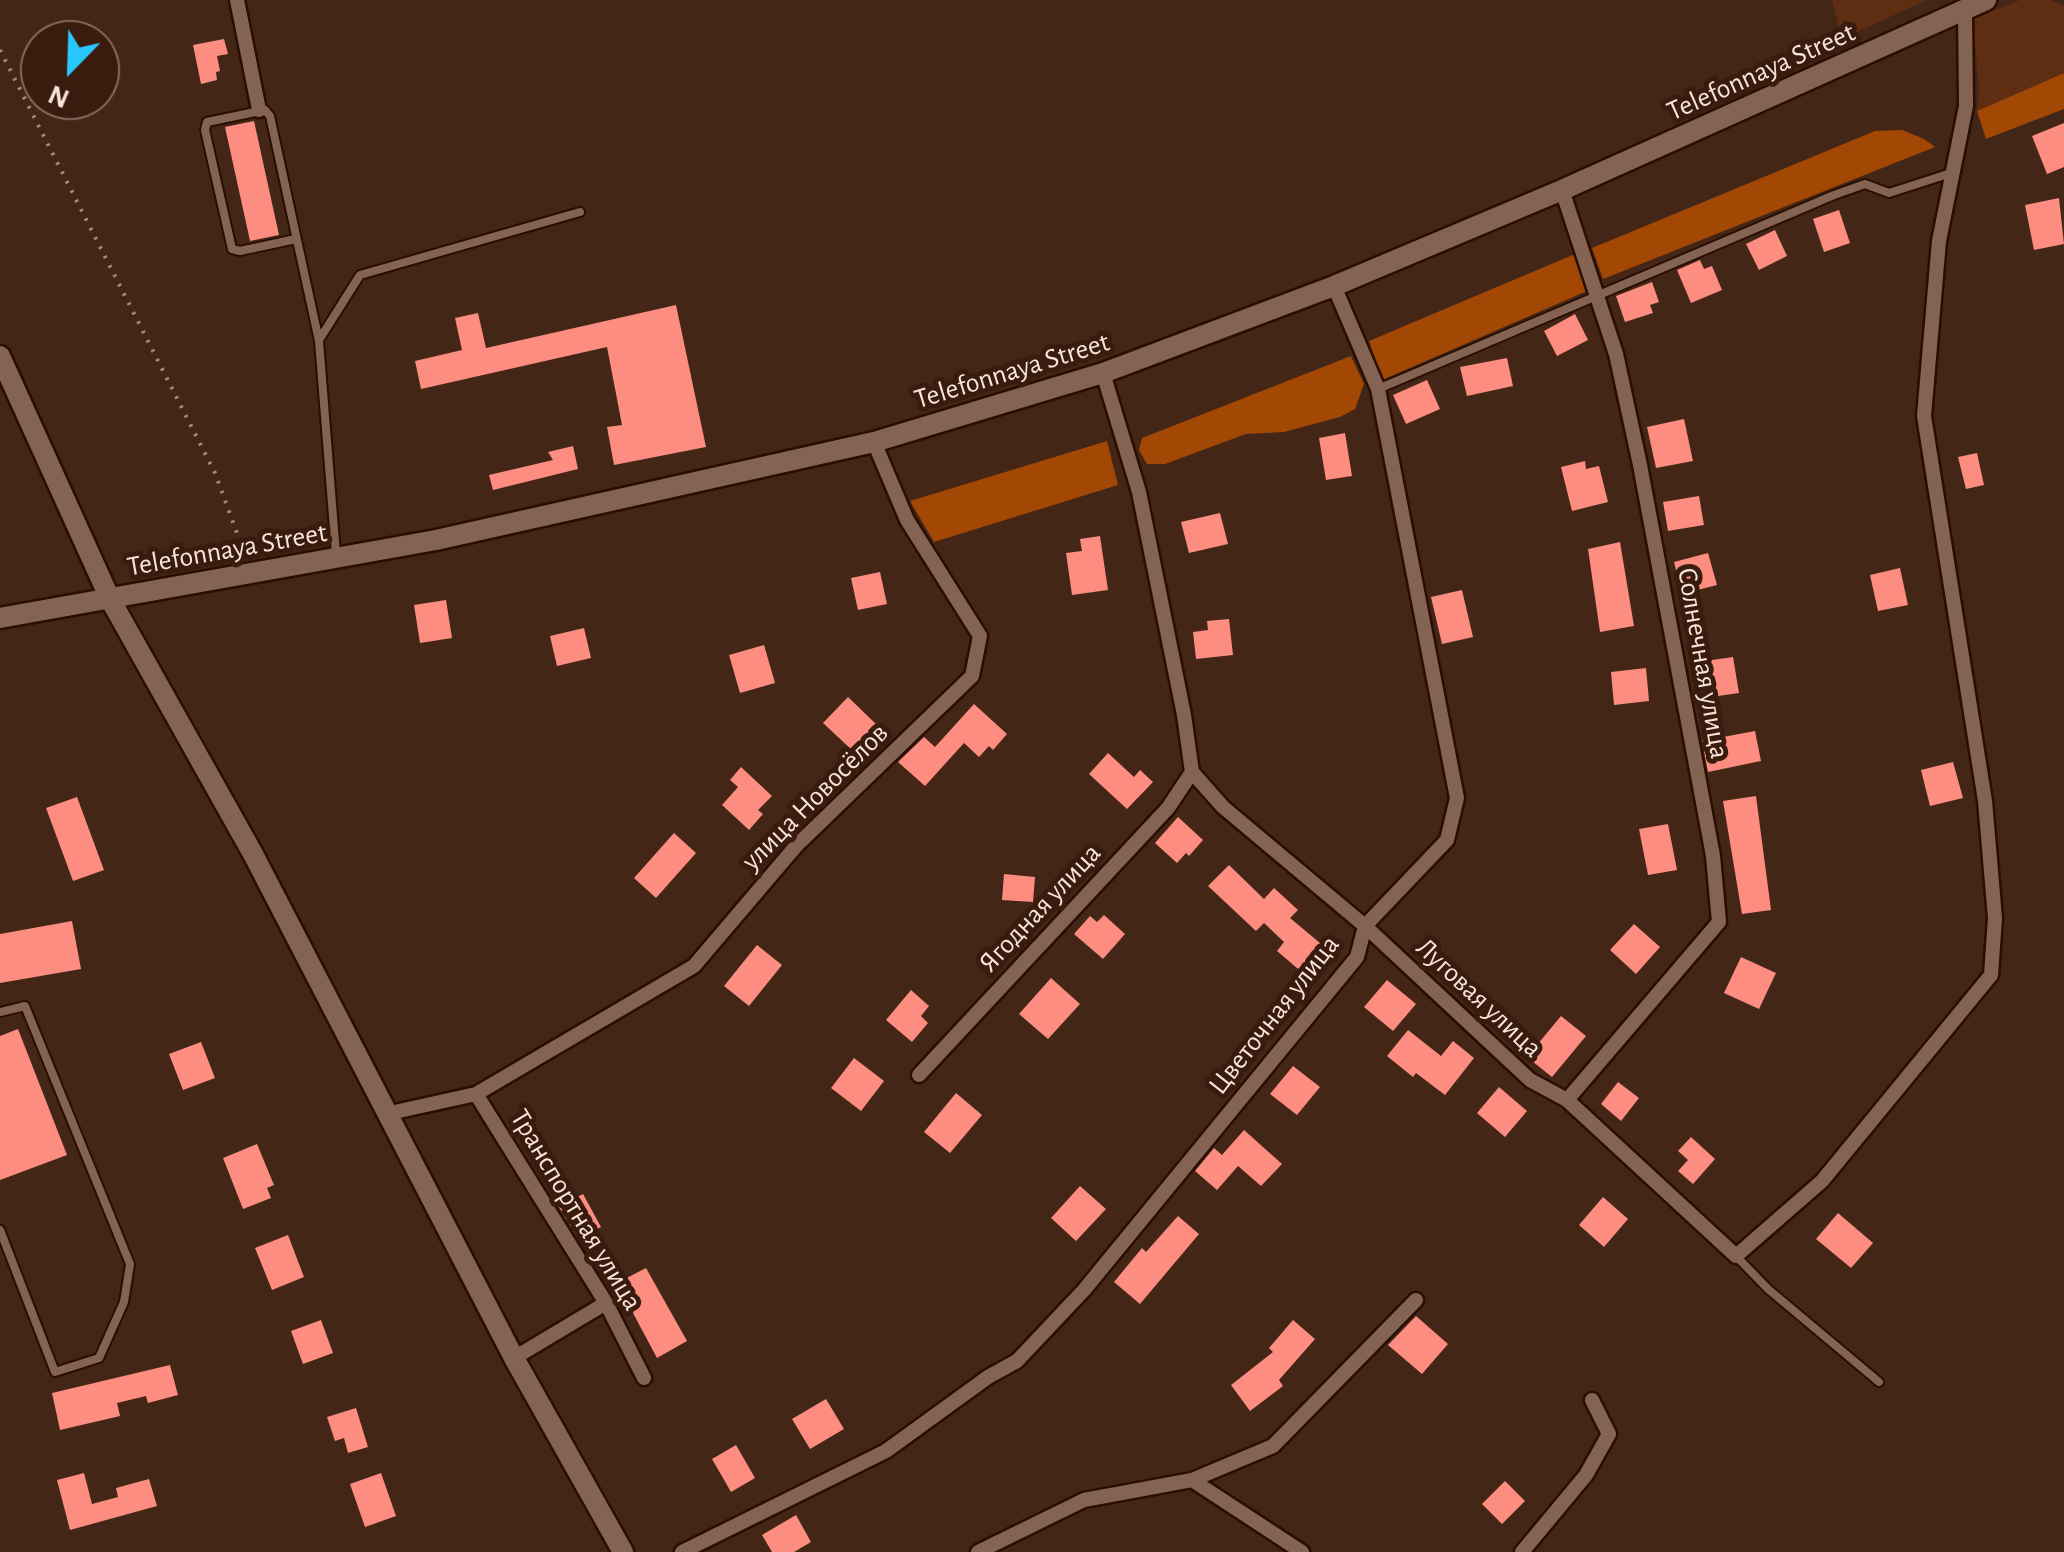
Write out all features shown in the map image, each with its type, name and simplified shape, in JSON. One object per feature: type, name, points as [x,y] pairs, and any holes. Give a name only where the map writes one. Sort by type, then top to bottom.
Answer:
[{"type":"street","points":[[236,0],[259,110]]},
{"type":"street","name":"Telefonnaya Street","points":[[0,618],[436,540],[874,442],[1103,373],[1334,286],[1562,190],[1986,0]]},
{"type":"street","points":[[1736,1256],[1822,1181],[1991,975],[1995,918],[1985,801],[1924,416],[1939,241],[1966,106],[1965,11]]},
{"type":"street","name":"Солнечная улица","points":[[1562,190],[1599,294],[1640,465],[1713,856],[1719,922],[1567,1100]]},
{"type":"street","name":"Цветочная улица","points":[[682,1552],[886,1451],[1016,1361],[1084,1290],[1358,957],[1366,926],[1447,840],[1458,798],[1378,389],[1334,286]]},
{"type":"street","points":[[0,356],[110,599],[254,854],[615,1550]]},
{"type":"street","points":[[1103,373],[1139,492],[1192,772]]},
{"type":"street","name":"улица Новосёлов","points":[[476,1094],[694,966],[796,846],[972,676],[980,636],[906,520],[874,442]]},
{"type":"street","name":"Луговая улица","points":[[1192,772],[1223,807],[1366,926],[1530,1080],[1567,1100],[1736,1256]]},
{"type":"street","name":"Ягодная улица","points":[[920,1074],[1168,808],[1192,772]]},
{"type":"street","name":"Транспортная улица","points":[[390,1113],[476,1094],[606,1303],[644,1378]]},
{"type":"street","points":[[978,1552],[1084,1500],[1192,1480],[1273,1446],[1416,1300]]},
{"type":"street","points":[[514,1358],[606,1303]]},
{"type":"street","points":[[1522,1552],[1586,1475],[1609,1434],[1592,1400]]},
{"type":"street","points":[[1192,1480],[1302,1552]]},
{"type":"lane","points":[[296,239],[236,251],[230,245],[205,125],[259,110],[270,116],[319,341],[336,558]]},
{"type":"lane","points":[[1378,389],[1865,184],[1889,193],[1950,173]]},
{"type":"lane","points":[[319,341],[360,275],[580,212]]},
{"type":"lane","points":[[0,1012],[25,1006],[130,1264],[124,1302],[99,1358],[54,1372],[0,1230]]},
{"type":"lane","points":[[1736,1256],[1768,1289],[1879,1382]]},
{"type":"path","points":[[0,50],[215,473],[252,574]]},
{"type":"shaded area","points":[[1832,0],[1927,0],[1842,39]]},
{"type":"shaded area","points":[[2020,0],[2051,0],[2064,6],[2064,73],[1977,111],[1973,19]]},
{"type":"shaded area","points":[[2064,73],[2064,109],[1986,139],[1977,111]]},
{"type":"shaded area","points":[[1902,130],[1935,147],[1603,279],[1592,248],[1875,131]]},
{"type":"shaded area","points":[[1575,254],[1587,291],[1382,380],[1369,341]]},
{"type":"shaded area","points":[[1351,356],[1364,384],[1355,409],[1340,417],[1284,432],[1246,434],[1165,464],[1147,464],[1139,450],[1142,438]]},
{"type":"shaded area","points":[[1107,441],[1118,485],[934,542],[910,501]]},
{"type":"building","points":[[224,39],[228,54],[217,56],[217,80],[201,84],[193,45]]},
{"type":"building","points":[[254,121],[279,235],[250,241],[225,127]]},
{"type":"building","points":[[2064,123],[2064,167],[2047,174],[2032,136]]},
{"type":"building","points":[[2059,198],[2064,244],[2034,250],[2025,205]]},
{"type":"building","points":[[1839,210],[1850,243],[1824,252],[1813,219]]},
{"type":"building","points":[[1775,230],[1787,256],[1759,270],[1746,244]]},
{"type":"building","points":[[1700,260],[1704,269],[1712,266],[1722,290],[1691,303],[1677,270]]},
{"type":"building","points":[[1652,282],[1659,302],[1650,305],[1653,313],[1625,322],[1616,296]]},
{"type":"building","points":[[676,305],[706,447],[614,465],[607,427],[622,425],[607,347],[421,389],[415,361],[462,350],[455,318],[478,313],[486,348]]},
{"type":"building","points":[[1575,314],[1588,340],[1557,356],[1544,331]]},
{"type":"building","points":[[1507,358],[1513,386],[1467,396],[1460,367]]},
{"type":"building","points":[[1427,380],[1440,409],[1406,424],[1393,395]]},
{"type":"building","points":[[1684,419],[1693,461],[1656,468],[1647,427]]},
{"type":"building","points":[[1345,433],[1352,476],[1326,480],[1319,438]]},
{"type":"building","points":[[573,446],[578,469],[493,490],[489,475],[553,460],[548,452]]},
{"type":"building","points":[[1977,453],[1984,485],[1966,489],[1958,457]]},
{"type":"building","points":[[1585,461],[1586,469],[1599,466],[1608,502],[1572,511],[1561,467]]},
{"type":"building","points":[[1699,496],[1704,525],[1668,531],[1663,502]]},
{"type":"building","points":[[1220,513],[1228,544],[1189,553],[1181,522]]},
{"type":"building","points":[[1100,536],[1108,590],[1072,595],[1066,553],[1082,551],[1080,539]]},
{"type":"building","points":[[1620,542],[1634,626],[1600,632],[1588,549]]},
{"type":"building","points":[[1708,553],[1717,585],[1682,594],[1674,562]]},
{"type":"building","points":[[1900,568],[1908,605],[1878,611],[1870,575]]},
{"type":"building","points":[[880,572],[887,604],[858,610],[851,578]]},
{"type":"building","points":[[1462,590],[1473,637],[1442,644],[1431,597]]},
{"type":"building","points":[[446,600],[452,638],[420,643],[414,605]]},
{"type":"building","points":[[1229,619],[1233,655],[1196,659],[1193,632],[1208,630],[1207,621]]},
{"type":"building","points":[[584,628],[591,658],[557,666],[550,636]]},
{"type":"building","points":[[764,645],[775,683],[740,693],[729,655]]},
{"type":"building","points":[[1733,657],[1739,693],[1704,698],[1698,662]]},
{"type":"building","points":[[1646,668],[1649,701],[1614,705],[1611,672]]},
{"type":"building","points":[[848,697],[877,725],[853,751],[823,723]]},
{"type":"building","points":[[974,704],[1007,734],[993,750],[989,746],[979,757],[964,743],[925,786],[898,762],[924,737],[935,747]]},
{"type":"building","points":[[1755,731],[1761,761],[1708,772],[1702,741]]},
{"type":"building","points":[[1108,753],[1134,777],[1140,770],[1153,782],[1127,809],[1089,774]]},
{"type":"building","points":[[1953,762],[1963,798],[1930,806],[1921,770]]},
{"type":"building","points":[[741,767],[772,796],[758,810],[763,814],[749,830],[722,805],[738,787],[730,780]]},
{"type":"building","points":[[1756,796],[1771,910],[1742,914],[1723,801]]},
{"type":"building","points":[[77,797],[104,870],[73,881],[46,808]]},
{"type":"building","points":[[1178,817],[1203,840],[1177,863],[1155,843]]},
{"type":"building","points":[[1668,824],[1677,870],[1648,875],[1639,829]]},
{"type":"building","points":[[674,833],[696,853],[656,898],[634,878]]},
{"type":"building","points":[[1229,865],[1264,899],[1274,888],[1298,910],[1290,918],[1326,948],[1304,974],[1277,951],[1284,942],[1264,923],[1256,931],[1208,886]]},
{"type":"building","points":[[1004,874],[1035,877],[1033,902],[1002,900]]},
{"type":"building","points":[[1104,915],[1125,934],[1103,959],[1074,934],[1090,916],[1097,922]]},
{"type":"building","points":[[72,921],[81,969],[0,983],[0,934]]},
{"type":"building","points":[[1634,924],[1660,947],[1636,974],[1610,950]]},
{"type":"building","points":[[757,945],[782,965],[749,1006],[724,986]]},
{"type":"building","points":[[1741,957],[1776,973],[1759,1009],[1724,993]]},
{"type":"building","points":[[1051,978],[1080,1004],[1048,1039],[1019,1014]]},
{"type":"building","points":[[1387,980],[1416,1004],[1393,1031],[1364,1007]]},
{"type":"building","points":[[911,990],[929,1006],[921,1016],[928,1023],[912,1042],[886,1020]]},
{"type":"building","points":[[1561,1016],[1586,1036],[1552,1077],[1527,1057]]},
{"type":"building","points":[[18,1029],[67,1155],[0,1180],[0,1036]]},
{"type":"building","points":[[1408,1030],[1441,1056],[1453,1041],[1474,1058],[1445,1095],[1387,1056]]},
{"type":"building","points":[[201,1042],[215,1078],[183,1090],[169,1054]]},
{"type":"building","points":[[854,1058],[884,1081],[861,1111],[831,1088]]},
{"type":"building","points":[[1293,1066],[1320,1087],[1297,1115],[1270,1094]]},
{"type":"building","points":[[1618,1082],[1639,1098],[1621,1121],[1601,1104]]},
{"type":"building","points":[[1499,1087],[1527,1111],[1505,1137],[1477,1113]]},
{"type":"building","points":[[956,1093],[982,1115],[950,1153],[924,1132]]},
{"type":"building","points":[[1244,1130],[1282,1164],[1261,1186],[1238,1166],[1217,1190],[1195,1171],[1214,1148],[1222,1155]]},
{"type":"building","points":[[1691,1137],[1715,1159],[1693,1184],[1678,1171],[1688,1160],[1678,1151]]},
{"type":"building","points":[[257,1144],[274,1185],[267,1188],[271,1198],[243,1209],[223,1158]]},
{"type":"building","points":[[1080,1186],[1106,1209],[1076,1241],[1051,1218]]},
{"type":"building","points":[[583,1194],[601,1227],[578,1238],[559,1207]]},
{"type":"building","points":[[1603,1197],[1628,1219],[1604,1247],[1579,1225]]},
{"type":"building","points":[[1838,1213],[1873,1243],[1851,1268],[1816,1239]]},
{"type":"building","points":[[1178,1216],[1199,1234],[1140,1304],[1114,1282],[1142,1248],[1146,1252]]},
{"type":"building","points":[[288,1235],[304,1277],[272,1290],[255,1248]]},
{"type":"building","points":[[646,1268],[687,1341],[657,1358],[617,1283]]},
{"type":"building","points":[[1416,1316],[1448,1344],[1422,1374],[1388,1345]]},
{"type":"building","points":[[321,1320],[333,1353],[303,1364],[291,1331]]},
{"type":"building","points":[[1293,1320],[1315,1339],[1279,1380],[1283,1386],[1250,1411],[1231,1385],[1273,1352],[1269,1348]]},
{"type":"building","points":[[170,1365],[178,1395],[148,1403],[146,1396],[117,1403],[120,1416],[60,1430],[52,1393]]},
{"type":"building","points":[[826,1399],[844,1429],[810,1449],[792,1419]]},
{"type":"building","points":[[356,1408],[368,1447],[348,1453],[344,1438],[335,1441],[327,1417]]},
{"type":"building","points":[[736,1445],[755,1478],[731,1492],[712,1459]]},
{"type":"building","points":[[84,1473],[92,1504],[118,1497],[116,1488],[149,1479],[157,1506],[70,1530],[57,1480]]},
{"type":"building","points":[[381,1473],[396,1516],[365,1527],[350,1484]]},
{"type":"building","points":[[1505,1481],[1525,1501],[1502,1524],[1482,1504]]},
{"type":"building","points":[[796,1515],[811,1542],[794,1552],[772,1552],[762,1535]]}]
